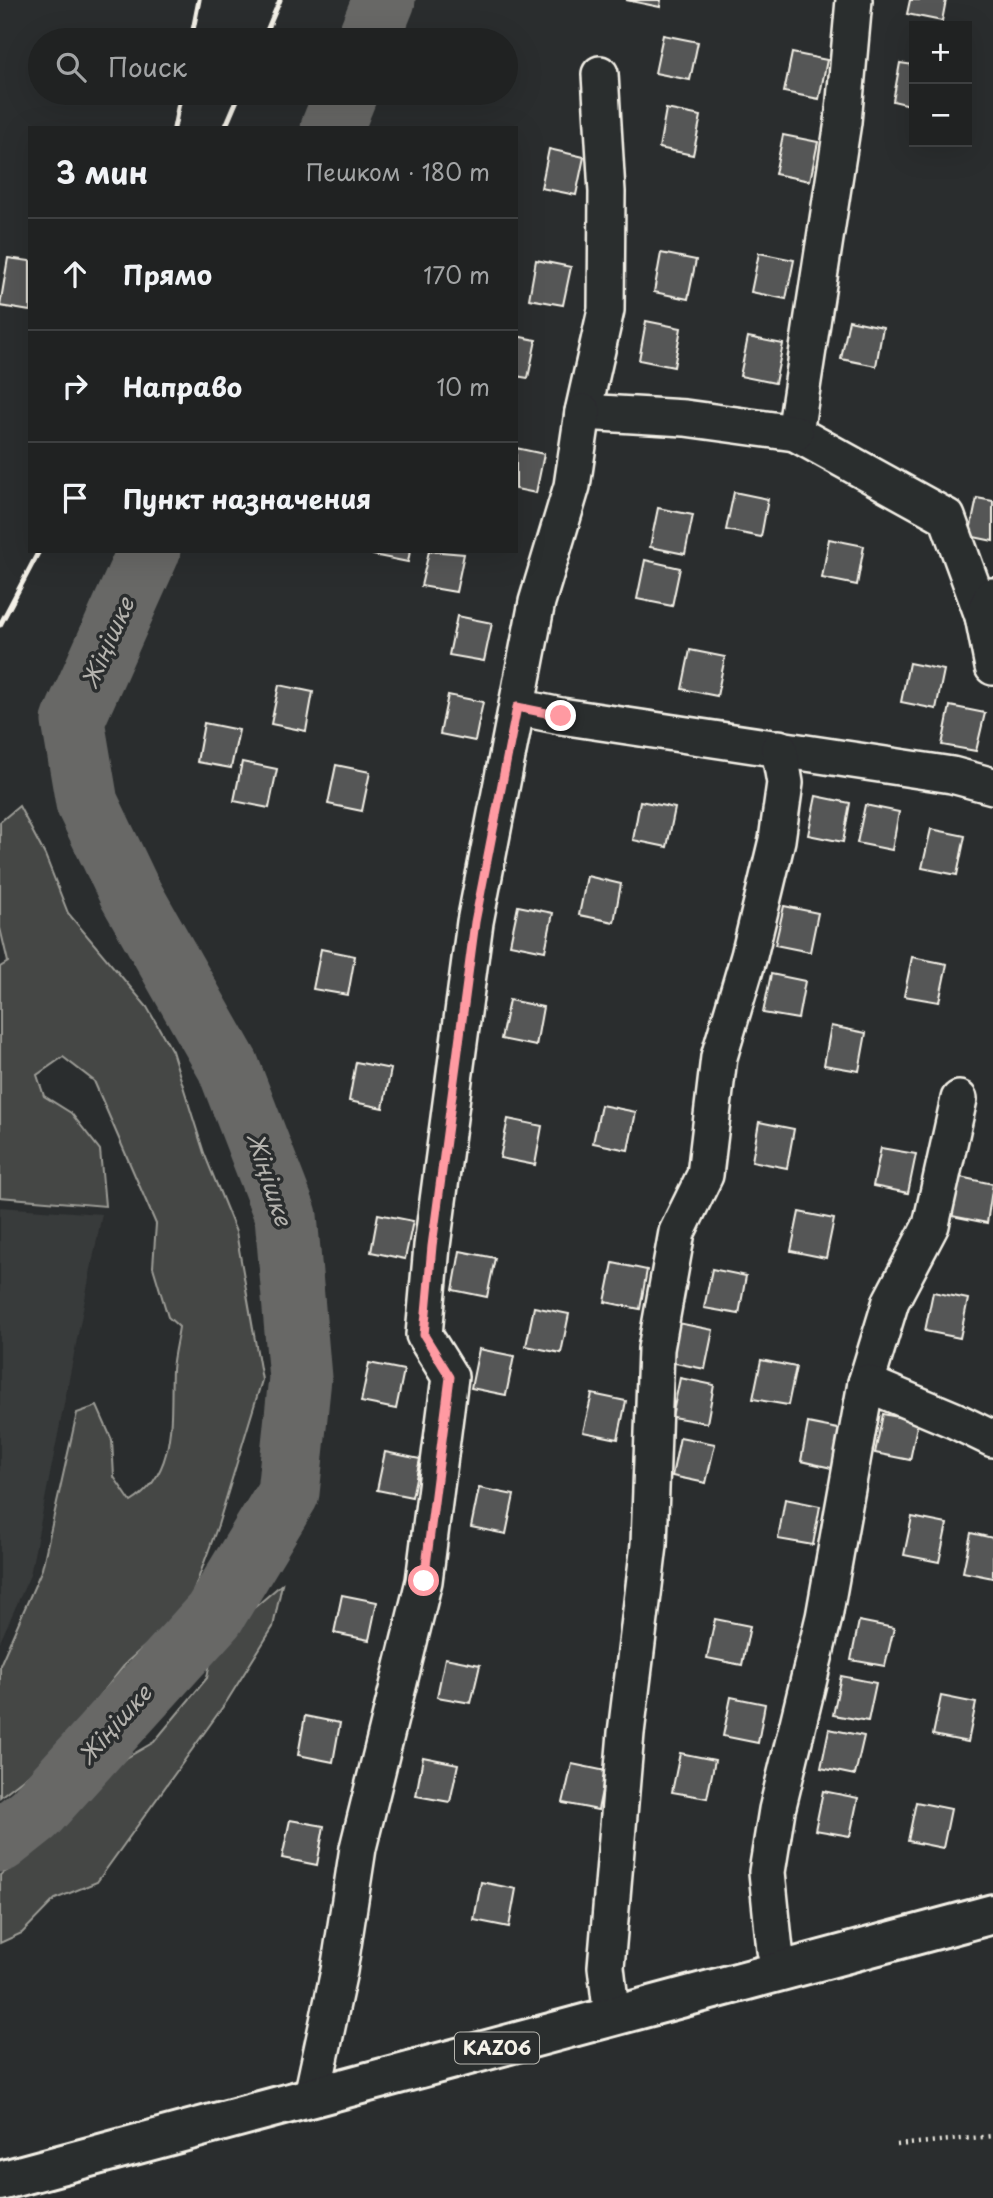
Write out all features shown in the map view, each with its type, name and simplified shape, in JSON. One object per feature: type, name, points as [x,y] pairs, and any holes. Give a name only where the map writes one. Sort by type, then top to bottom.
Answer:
[{"type":"highway","name":"KАZ06","points":[[0,2181],[993,1914]]},
{"type":"lane","points":[[795,433],[843,122],[854,0]]},
{"type":"lane","points":[[312,2096],[340,1971],[358,1848],[424,1581],[450,1377],[424,1335],[432,1246],[475,922],[537,602],[572,485],[583,412],[606,310],[607,192],[600,74]]},
{"type":"lane","points":[[583,412],[685,418],[795,433],[947,517],[988,605],[993,667]]},
{"type":"lane","points":[[517,707],[952,775],[993,786]]},
{"type":"lane","points":[[612,2017],[606,1967],[626,1733],[649,1545],[656,1349],[677,1232],[705,1175],[719,1057],[749,956],[777,840],[785,783],[779,748]]},
{"type":"lane","points":[[781,1970],[775,1950],[768,1872],[777,1810],[824,1617],[866,1383],[891,1301],[931,1225],[959,1099]]},
{"type":"lane","points":[[866,1383],[954,1419],[993,1439]]},
{"type":"path","points":[[897,2145],[993,2136]]},
{"type":"shaded area","points":[[19,806],[45,855],[68,913],[147,1007],[172,1051],[204,1153],[236,1232],[262,1380],[218,1525],[187,1609],[127,1662],[68,1736],[31,1773],[0,1797],[0,1665],[42,1569],[77,1413],[97,1406],[112,1440],[114,1477],[131,1502],[146,1490],[157,1476],[164,1460],[171,1425],[172,1370],[179,1327],[168,1317],[153,1267],[156,1224],[94,1081],[63,1057],[37,1075],[44,1096],[71,1113],[100,1150],[105,1206],[0,1197],[0,967],[8,962],[0,928],[0,822]]},
{"type":"shaded area","points":[[0,1207],[102,1214],[30,1575],[0,1642]]},
{"type":"shaded area","points":[[282,1584],[273,1627],[227,1701],[97,1882],[55,1899],[22,1933],[0,1943],[0,1875],[19,1864],[116,1764],[154,1742],[207,1678],[214,1642]]},
{"type":"building","points":[[626,0],[661,0],[660,7]]},
{"type":"building","points":[[910,0],[946,0],[942,21],[907,14]]},
{"type":"building","points":[[663,35],[698,42],[690,80],[655,73]]},
{"type":"building","points":[[792,53],[827,60],[819,99],[784,92]]},
{"type":"building","points":[[900,63],[909,64],[909,105],[893,101]]},
{"type":"building","points":[[666,109],[701,116],[693,155],[659,148]]},
{"type":"building","points":[[783,135],[818,142],[810,181],[775,174]]},
{"type":"building","points":[[549,149],[584,157],[576,195],[541,188]]},
{"type":"building","points":[[661,253],[696,260],[688,299],[654,292]]},
{"type":"building","points":[[759,253],[794,260],[786,299],[751,292]]},
{"type":"building","points":[[8,258],[28,261],[28,311],[0,306]]},
{"type":"building","points":[[536,260],[571,267],[563,305],[529,299]]},
{"type":"building","points":[[849,320],[883,327],[876,366],[841,359]]},
{"type":"building","points":[[646,321],[681,328],[674,367],[639,360]]},
{"type":"building","points":[[518,336],[536,340],[528,378],[518,376]]},
{"type":"building","points":[[748,337],[783,344],[775,383],[740,376]]},
{"type":"building","points":[[518,448],[544,454],[536,493],[518,489]]},
{"type":"building","points":[[734,492],[768,499],[761,537],[726,530]]},
{"type":"building","points":[[977,498],[993,501],[993,541],[969,536]]},
{"type":"building","points":[[658,508],[693,515],[685,554],[650,547]]},
{"type":"building","points":[[829,539],[864,546],[857,585],[822,578]]},
{"type":"building","points":[[374,553],[410,553],[408,562]]},
{"type":"building","points":[[429,553],[464,554],[456,592],[421,586]]},
{"type":"building","points":[[645,560],[680,568],[672,606],[637,599]]},
{"type":"building","points":[[457,616],[492,623],[484,661],[449,655]]},
{"type":"building","points":[[690,650],[725,657],[717,696],[682,689]]},
{"type":"building","points":[[909,663],[944,670],[936,709],[901,702]]},
{"type":"building","points":[[279,685],[313,692],[306,731],[271,724]]},
{"type":"building","points":[[448,695],[483,702],[475,741],[440,734]]},
{"type":"building","points":[[950,706],[985,713],[976,751],[942,745]]},
{"type":"building","points":[[204,723],[239,730],[231,768],[197,762]]},
{"type":"building","points":[[242,762],[277,769],[269,808],[234,801]]},
{"type":"building","points":[[336,765],[370,772],[362,811],[328,804]]},
{"type":"building","points":[[816,796],[850,803],[843,842],[808,835]]},
{"type":"building","points":[[640,801],[675,808],[667,847],[633,840]]},
{"type":"building","points":[[865,805],[899,812],[892,850],[857,843]]},
{"type":"building","points":[[931,829],[965,836],[957,875],[922,868]]},
{"type":"building","points":[[587,876],[621,884],[614,922],[579,915]]},
{"type":"building","points":[[518,906],[553,913],[545,951],[510,944]]},
{"type":"building","points":[[784,906],[818,913],[810,952],[775,945]]},
{"type":"building","points":[[321,949],[355,956],[348,995],[313,989]]},
{"type":"building","points":[[912,957],[947,964],[939,1002],[904,996]]},
{"type":"building","points":[[771,974],[805,981],[798,1019],[763,1013]]},
{"type":"building","points":[[509,1000],[543,1007],[536,1046],[501,1039]]},
{"type":"building","points":[[831,1026],[866,1033],[859,1071],[824,1065]]},
{"type":"building","points":[[356,1062],[391,1069],[383,1108],[349,1101]]},
{"type":"building","points":[[601,1105],[636,1112],[628,1150],[593,1143]]},
{"type":"building","points":[[508,1119],[542,1126],[535,1165],[500,1158]]},
{"type":"building","points":[[759,1122],[794,1129],[787,1168],[752,1161]]},
{"type":"building","points":[[881,1148],[916,1154],[908,1193],[873,1186]]},
{"type":"building","points":[[960,1177],[993,1184],[987,1223],[952,1216]]},
{"type":"building","points":[[799,1212],[834,1219],[826,1258],[791,1251]]},
{"type":"building","points":[[378,1214],[413,1221],[405,1259],[371,1252]]},
{"type":"building","points":[[460,1251],[495,1258],[487,1297],[453,1290]]},
{"type":"building","points":[[613,1263],[647,1270],[640,1309],[605,1302]]},
{"type":"building","points":[[712,1269],[746,1276],[739,1314],[704,1308]]},
{"type":"building","points":[[933,1292],[968,1299],[960,1338],[925,1331]]},
{"type":"building","points":[[534,1307],[569,1314],[561,1353],[526,1346]]},
{"type":"building","points":[[678,1323],[713,1330],[705,1369],[670,1362]]},
{"type":"building","points":[[479,1349],[514,1356],[506,1395],[471,1388]]},
{"type":"building","points":[[761,1360],[796,1367],[788,1405],[753,1399]]},
{"type":"building","points":[[369,1363],[404,1370],[396,1409],[361,1402]]},
{"type":"building","points":[[680,1378],[714,1385],[707,1423],[672,1417]]},
{"type":"building","points":[[592,1394],[626,1401],[618,1439],[583,1432]]},
{"type":"building","points":[[883,1414],[918,1421],[910,1460],[875,1453]]},
{"type":"building","points":[[808,1423],[843,1430],[836,1469],[801,1461]]},
{"type":"building","points":[[680,1437],[715,1444],[706,1483],[672,1476]]},
{"type":"building","points":[[385,1452],[420,1459],[412,1497],[377,1490]]},
{"type":"building","points":[[479,1488],[514,1495],[506,1534],[471,1527]]},
{"type":"building","points":[[785,1499],[820,1506],[813,1545],[778,1539]]},
{"type":"building","points":[[912,1517],[947,1524],[939,1562],[904,1555]]},
{"type":"building","points":[[971,1533],[993,1538],[993,1578],[963,1572]]},
{"type":"building","points":[[342,1595],[377,1602],[369,1640],[334,1633]]},
{"type":"building","points":[[715,1619],[750,1626],[742,1665],[707,1658]]},
{"type":"building","points":[[859,1621],[894,1628],[885,1666],[851,1660]]},
{"type":"building","points":[[445,1658],[480,1665],[471,1703],[437,1697]]},
{"type":"building","points":[[841,1676],[876,1683],[868,1721],[833,1715]]},
{"type":"building","points":[[941,1696],[976,1703],[968,1742],[933,1735]]},
{"type":"building","points":[[731,1697],[765,1704],[758,1743],[723,1736]]},
{"type":"building","points":[[305,1716],[340,1723],[333,1762],[298,1755]]},
{"type":"building","points":[[829,1729],[864,1736],[855,1775],[821,1768]]},
{"type":"building","points":[[680,1753],[715,1760],[707,1798],[672,1792]]},
{"type":"building","points":[[423,1757],[458,1764],[450,1802],[416,1796]]},
{"type":"building","points":[[572,1764],[606,1771],[598,1810],[563,1803]]},
{"type":"building","points":[[823,1791],[858,1798],[850,1836],[815,1830]]},
{"type":"building","points":[[916,1802],[951,1809],[943,1848],[908,1841]]},
{"type":"building","points":[[290,1820],[324,1826],[317,1865],[282,1858]]},
{"type":"building","points":[[481,1882],[516,1889],[509,1927],[474,1920]]},
{"type":"waterway","name":"Жіңішке","points":[[373,28],[384,0]]},
{"type":"waterway","name":"Жіңішке","points":[[333,126],[341,105]]},
{"type":"waterway","name":"Жіңішке","points":[[0,1841],[34,1814],[214,1615],[288,1493],[300,1378],[286,1216],[228,1066],[130,893],[87,803],[73,721],[148,553]]},
{"type":"railway","points":[[193,28],[199,0]]},
{"type":"railway","points":[[268,28],[280,0]]},
{"type":"railway","points":[[174,126],[179,105]]},
{"type":"railway","points":[[226,126],[235,105]]},
{"type":"railway","points":[[0,625],[38,553]]},
{"type":"route","points":[[424,1581],[450,1377],[424,1335],[432,1246],[475,922],[517,707],[561,716]]}]
